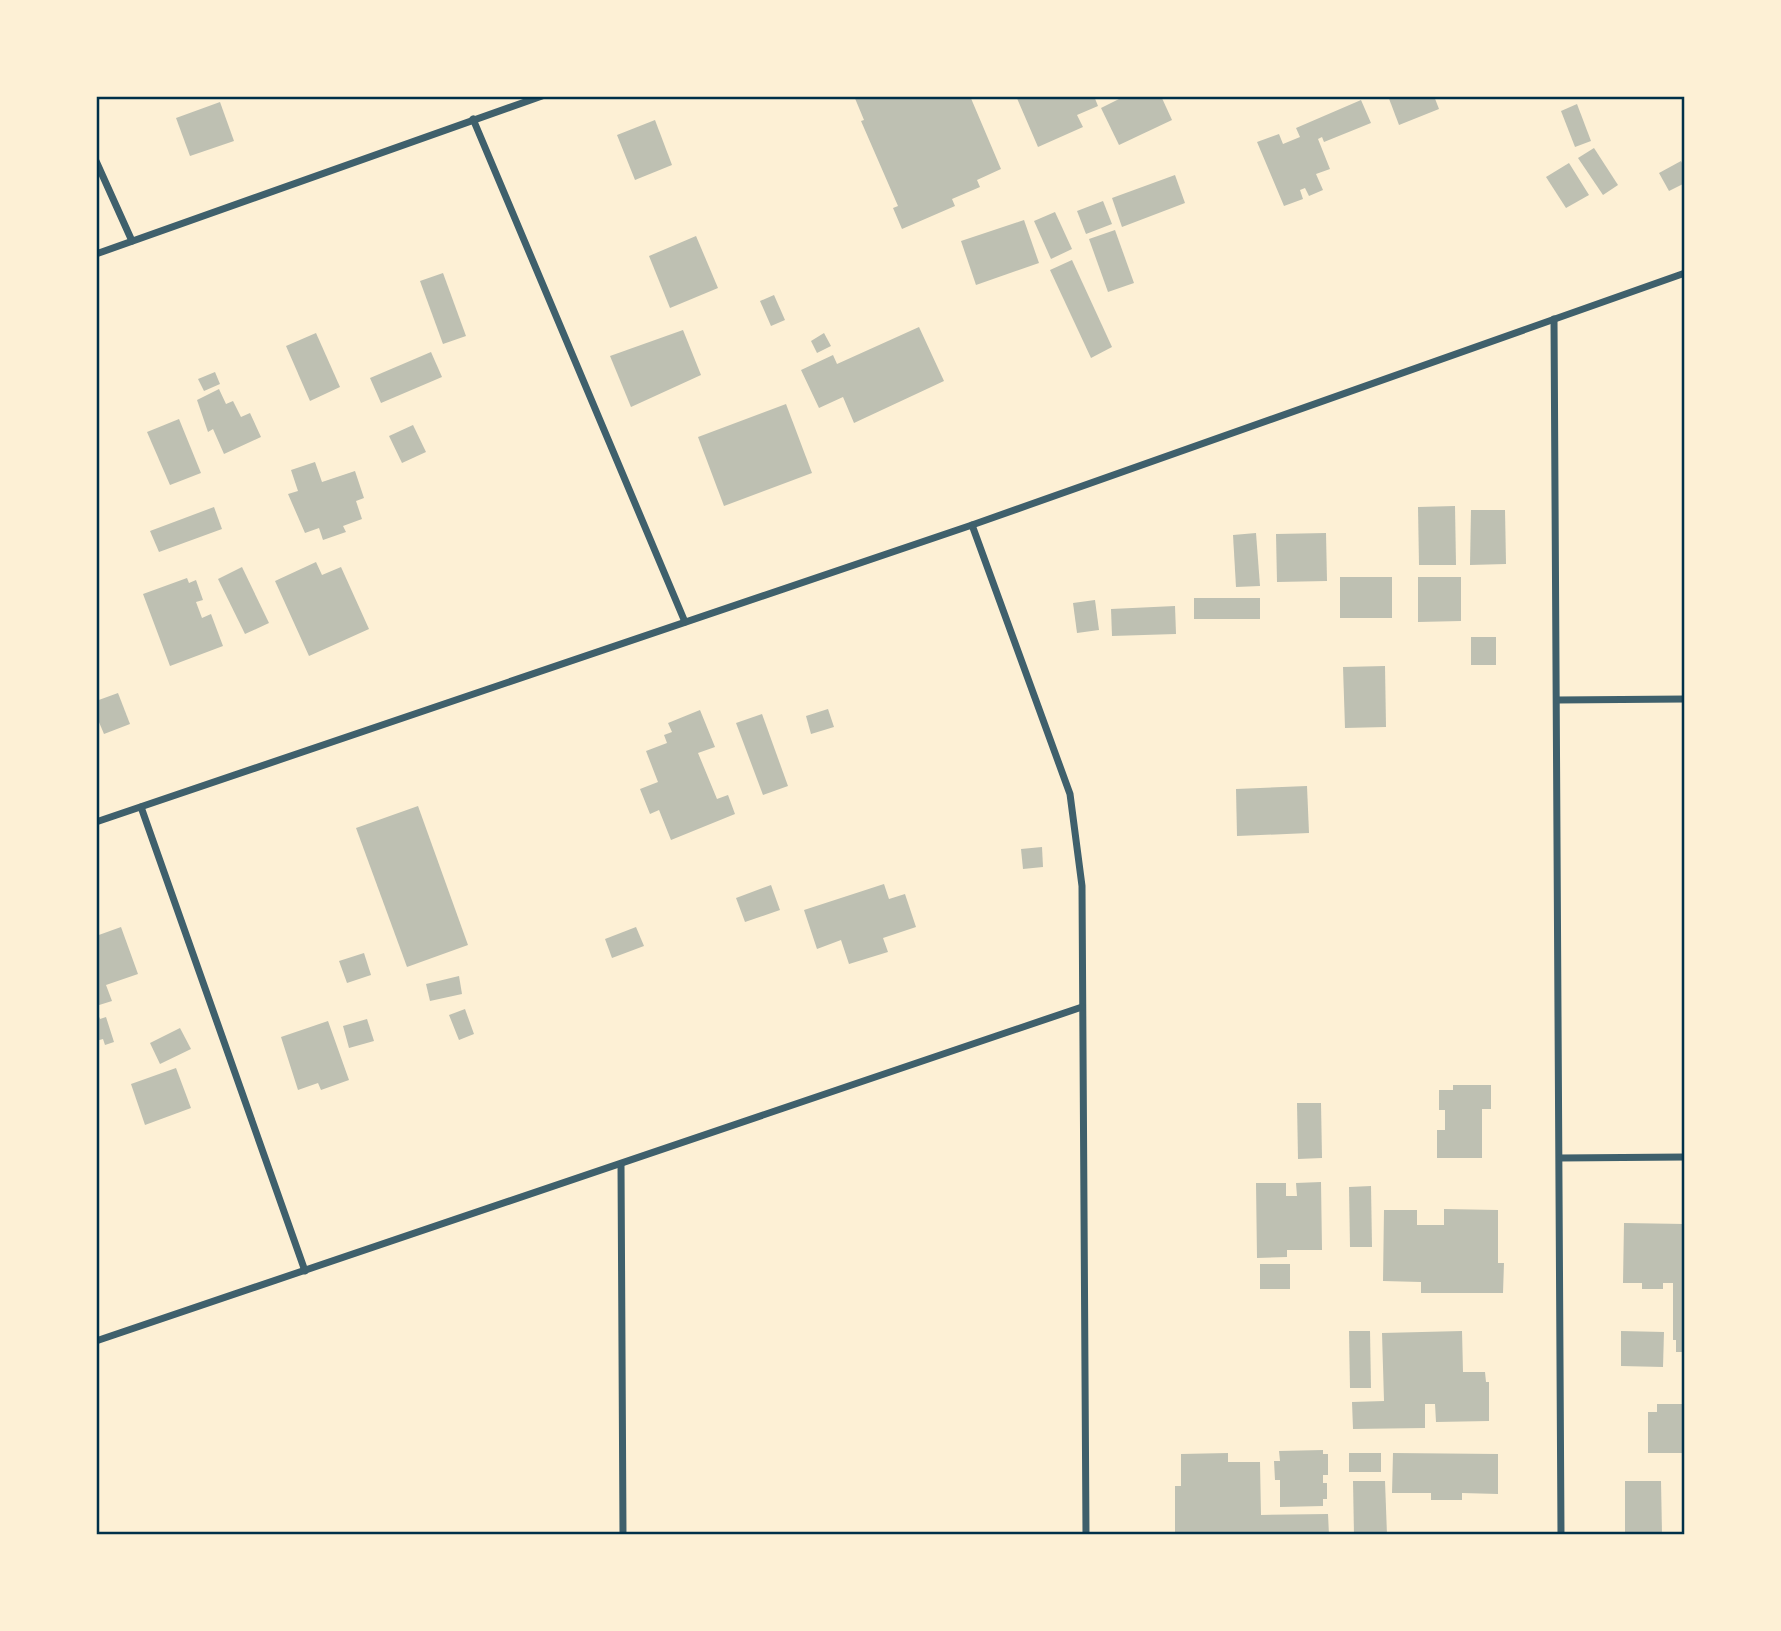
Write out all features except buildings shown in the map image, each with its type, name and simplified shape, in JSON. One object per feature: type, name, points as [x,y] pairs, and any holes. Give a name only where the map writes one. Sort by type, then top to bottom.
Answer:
[{"type":"street","points":[[96,254],[541,96]]},
{"type":"street","points":[[473,119],[685,622]]},
{"type":"street","points":[[96,162],[132,241]]},
{"type":"street","points":[[96,822],[972,524],[1685,273]]},
{"type":"street","points":[[1554,319],[1561,1535]]},
{"type":"street","points":[[972,524],[1070,794],[1082,886],[1086,1535]]},
{"type":"street","points":[[1558,701],[1685,699]]},
{"type":"street","points":[[142,807],[305,1271]]},
{"type":"street","points":[[96,1341],[1082,1007]]},
{"type":"street","points":[[1560,1158],[1685,1157]]},
{"type":"street","points":[[621,1164],[623,1535]]}]
